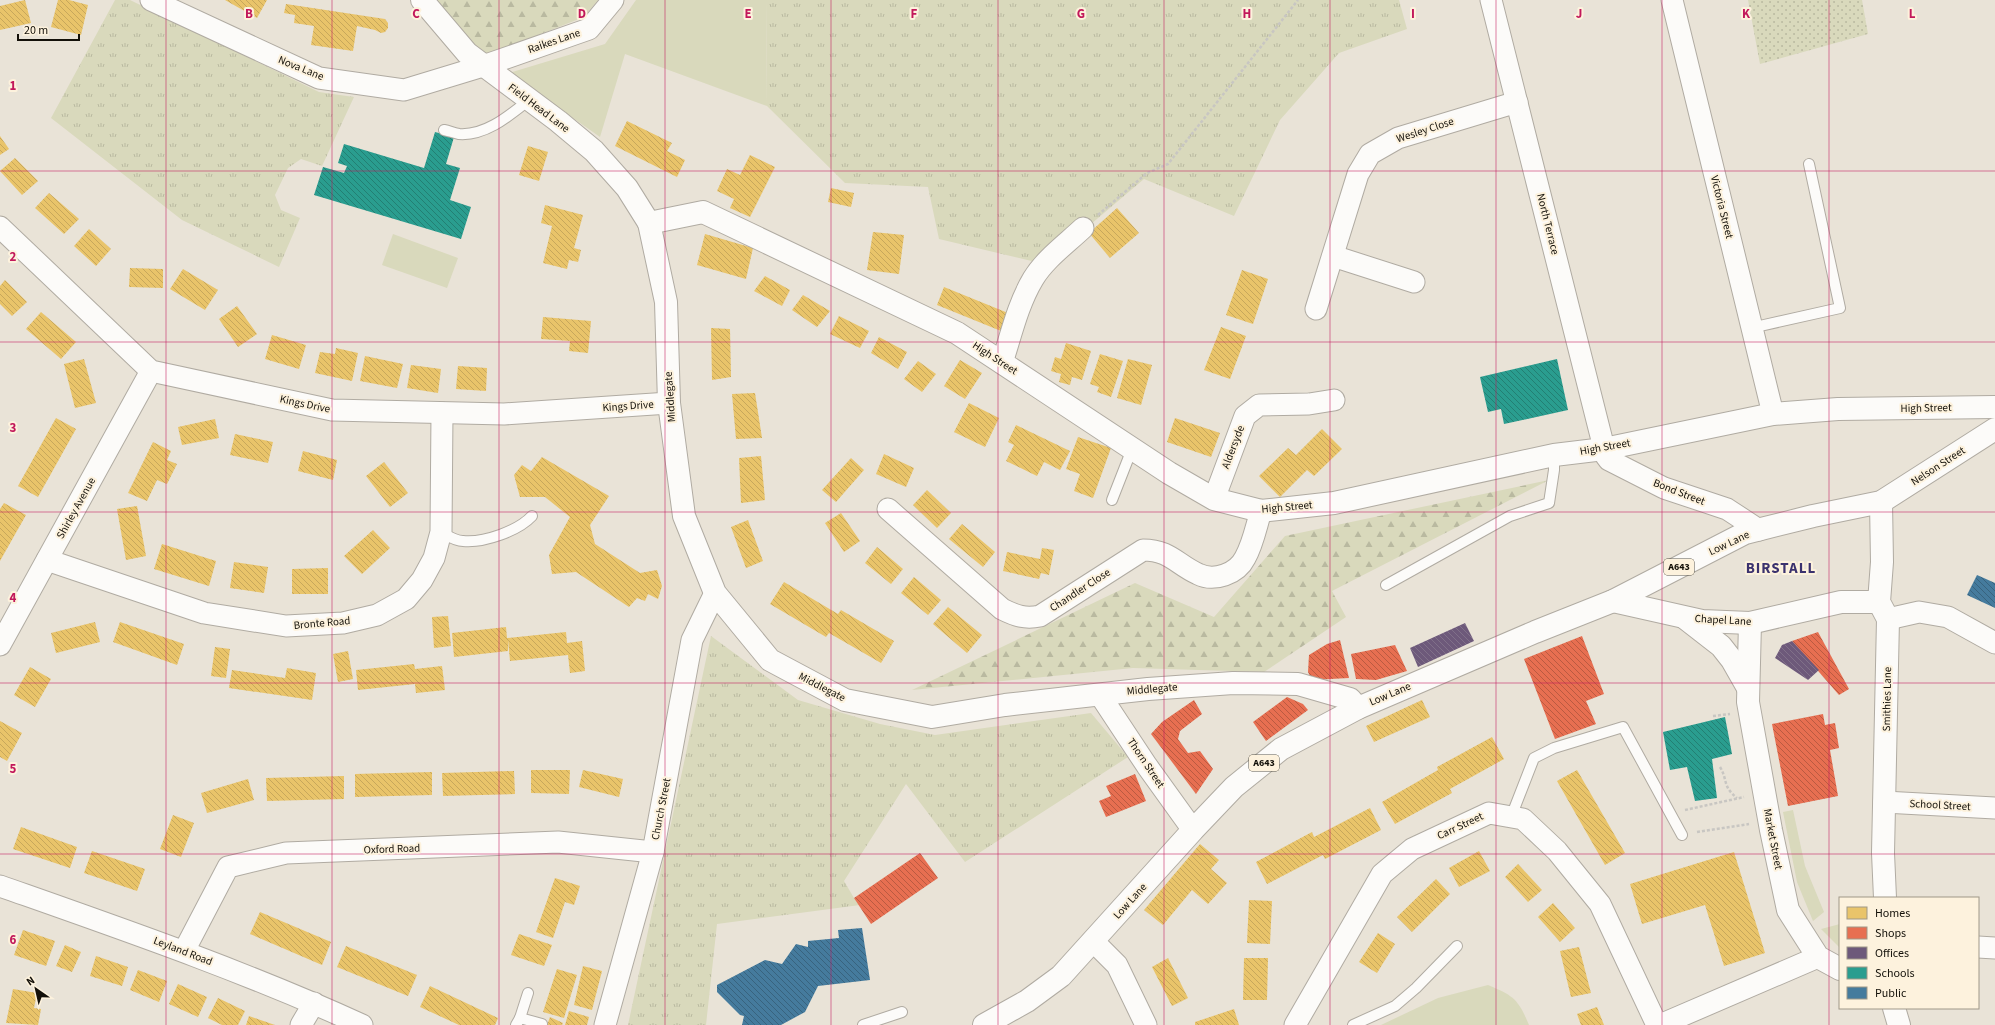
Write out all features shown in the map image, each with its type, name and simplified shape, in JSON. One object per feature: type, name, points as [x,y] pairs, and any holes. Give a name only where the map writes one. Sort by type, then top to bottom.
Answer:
[{"type":"main road","name":"Field Head Lane","points":[[422,0],[467,53],[594,151],[627,188],[649,223]]},
{"type":"main road","name":"High Street","points":[[649,223],[703,212],[957,333],[1132,448],[1214,499],[1261,512],[1334,503],[1554,455],[1604,449],[1773,414],[1838,409],[1995,407]]},
{"type":"main road","name":"Middlegate","points":[[649,223],[666,302],[669,403],[684,516],[715,593],[770,660],[845,700],[932,717],[1004,705],[1233,683],[1298,684],[1350,699],[1358,708]]},
{"type":"main road","name":"Nelson Street","points":[[1881,502],[1995,429]]},
{"type":"main road","name":"Low Lane","points":[[984,1025],[1045,989],[1062,976],[1193,830],[1234,787],[1281,749],[1358,708],[1535,632],[1613,601],[1745,533],[1881,502]]},
{"type":"main road","name":"Smithies Lane","points":[[1881,502],[1884,610],[1883,853],[1885,897]]},
{"type":"main road","name":"Chapel Lane","points":[[1613,601],[1702,621],[1750,623],[1841,602],[1884,610]]},
{"type":"main road","name":"Market Street","points":[[1684,617],[1720,646],[1732,660],[1748,689]]},
{"type":"main road","name":"Market Street","points":[[1750,623],[1748,702],[1769,820],[1788,910],[1818,957],[1839,968]]},
{"type":"main road","points":[[1894,1009],[1900,1025]]},
{"type":"street","name":"Nova Lane","points":[[151,0],[319,78],[404,90],[483,66]]},
{"type":"street","name":"Raikes Lane","points":[[483,66],[589,29],[613,0]]},
{"type":"street","name":"North Terrace","points":[[1491,0],[1604,449]]},
{"type":"street","name":"Victoria Street","points":[[1672,0],[1773,414]]},
{"type":"street","name":"Wesley Close","points":[[1316,309],[1358,174],[1370,154],[1398,138],[1517,102]]},
{"type":"street","points":[[0,227],[151,371]]},
{"type":"street","points":[[1002,363],[1022,301],[1033,279],[1057,252],[1083,228]]},
{"type":"street","points":[[1333,256],[1414,282]]},
{"type":"street","name":"Kings Drive","points":[[151,371],[332,410],[504,414],[669,403]]},
{"type":"street","name":"Shirley Avenue","points":[[0,645],[151,371]]},
{"type":"street","name":"Aldersyde","points":[[1214,499],[1245,416],[1259,405],[1309,404],[1334,400]]},
{"type":"street","name":"Bronte Road","points":[[47,560],[204,613],[286,626],[343,624],[377,615],[406,599],[422,580],[434,558],[441,532],[442,413]]},
{"type":"street","name":"Bond Street","points":[[1604,449],[1609,460],[1664,488],[1728,509],[1759,530]]},
{"type":"street","name":"Chandler Close","points":[[888,509],[1002,609],[1015,616],[1028,619],[1040,616],[1143,550],[1156,550],[1198,575],[1220,577],[1234,570],[1245,559],[1261,512]]},
{"type":"street","name":"Church Street","points":[[604,1025],[652,852],[692,640],[715,593]]},
{"type":"street","name":"Chapel Lane","points":[[1884,610],[1919,612],[1948,617],[1995,642]]},
{"type":"street","name":"Thorn Street","points":[[1100,695],[1147,766],[1193,830]]},
{"type":"street","name":"School Street","points":[[1884,802],[1995,808]]},
{"type":"street","name":"Carr Street","points":[[1295,1025],[1382,874],[1412,849],[1489,813],[1523,819],[1557,851],[1600,904],[1658,1025]]},
{"type":"street","name":"Oxford Road","points":[[184,951],[228,867],[286,853],[558,842],[652,852]]},
{"type":"street","name":"Leyland Road","points":[[0,886],[184,951],[314,1003],[362,1025]]},
{"type":"street","points":[[1094,942],[1117,965],[1146,1025]]},
{"type":"street","points":[[1979,947],[1995,948]]},
{"type":"street","points":[[1658,1025],[1818,957]]},
{"type":"street","points":[[301,1025],[314,1003]]},
{"type":"lane","points":[[444,130],[460,134],[483,129],[505,118],[529,100]]},
{"type":"lane","points":[[1752,328],[1840,308],[1809,164]]},
{"type":"lane","points":[[1112,500],[1132,448]]},
{"type":"lane","points":[[1386,585],[1510,516],[1549,503],[1554,470],[1554,455]]},
{"type":"lane","points":[[441,532],[456,540],[464,542],[512,530],[519,527],[532,516]]},
{"type":"lane","points":[[1511,817],[1534,758],[1554,748],[1623,727],[1682,835]]},
{"type":"lane","points":[[1353,1025],[1395,1006],[1416,988],[1457,946]]},
{"type":"lane","points":[[528,993],[518,1021],[542,1024]]},
{"type":"lane","points":[[863,1025],[902,1012]]},
{"type":"path","points":[[1083,228],[1147,173],[1168,164],[1298,0]]},
{"type":"path","points":[[1720,767],[1723,772],[1725,784],[1730,792],[1738,798]]},
{"type":"path","points":[[1671,813],[1731,800]]},
{"type":"path","points":[[1682,835],[1769,820]]},
{"type":"green space","points":[[115,0],[130,0],[319,92],[354,97],[322,166],[301,159],[288,168],[275,195],[281,210],[300,218],[279,267],[182,220],[51,118]]},
{"type":"green space","points":[[432,0],[598,0],[584,17],[480,58]]},
{"type":"green space","points":[[636,0],[766,0],[767,106],[625,54],[600,137],[509,73],[605,44]]},
{"type":"green space","points":[[766,0],[1399,0],[1407,29],[1339,53],[1280,120],[1234,216],[1144,179],[1044,264],[939,239],[928,187],[845,183],[767,106]]},
{"type":"green space","points":[[1748,0],[1862,0],[1868,34],[1760,64]]},
{"type":"green space","points":[[393,234],[458,258],[447,288],[382,265]]},
{"type":"green space","points":[[1549,480],[1332,591],[1346,617],[1264,672],[1133,668],[912,690],[1135,583],[1214,617],[1285,536]]},
{"type":"green space","points":[[711,636],[798,700],[880,724],[935,735],[1091,713],[1128,757],[965,862],[906,784],[844,881],[860,905],[717,924],[706,1025],[628,1025]]},
{"type":"green space","points":[[1793,810],[1805,866],[1824,912],[1813,921],[1797,882],[1783,812]]},
{"type":"green space","points":[[1839,924],[1839,947],[1821,929]]},
{"type":"green space","points":[[1488,985],[1504,992],[1514,999],[1522,1009],[1529,1025],[1381,1025],[1438,998]]},
{"type":"building: Homes","points":[[25,0],[31,23],[0,30],[0,6]]},
{"type":"building: Homes","points":[[58,0],[69,0],[88,5],[81,35],[51,27]]},
{"type":"building: Homes","points":[[225,0],[267,0],[257,18]]},
{"type":"building: Homes","points":[[286,4],[385,19],[388,23],[388,28],[385,32],[381,33],[357,26],[353,51],[311,45],[314,26],[294,23],[295,15],[284,13]]},
{"type":"building: Homes","points":[[627,121],[672,143],[667,151],[685,160],[677,177],[615,146]]},
{"type":"building: Homes","points":[[0,136],[9,149],[0,155]]},
{"type":"building: Homes","points":[[528,146],[548,152],[539,181],[519,175]]},
{"type":"building: Homes","points":[[750,155],[775,167],[750,217],[730,208],[734,199],[717,191],[727,169],[740,175]]},
{"type":"building: Homes","points":[[15,158],[38,181],[22,195],[0,171]]},
{"type":"building: Homes","points":[[831,188],[854,193],[851,207],[828,202]]},
{"type":"building: Homes","points":[[49,193],[79,219],[64,234],[35,208]]},
{"type":"building: Homes","points":[[545,205],[583,215],[574,248],[581,250],[578,262],[569,260],[567,269],[543,263],[552,226],[541,223]]},
{"type":"building: Homes","points":[[1117,208],[1139,233],[1110,258],[1089,233]]},
{"type":"building: Homes","points":[[89,229],[111,249],[96,266],[74,246]]},
{"type":"building: Homes","points":[[873,232],[904,235],[899,274],[867,270]]},
{"type":"building: Homes","points":[[705,234],[753,248],[746,279],[697,265]]},
{"type":"building: Homes","points":[[130,268],[163,269],[163,288],[129,287]]},
{"type":"building: Homes","points":[[183,269],[218,290],[205,310],[170,289]]},
{"type":"building: Homes","points":[[1242,270],[1268,279],[1253,324],[1226,315]]},
{"type":"building: Homes","points":[[765,276],[790,290],[782,306],[754,291]]},
{"type":"building: Homes","points":[[5,280],[27,302],[12,316],[0,304],[0,286]]},
{"type":"building: Homes","points":[[944,287],[1008,313],[1001,331],[937,305]]},
{"type":"building: Homes","points":[[803,295],[830,311],[817,327],[792,310]]},
{"type":"building: Homes","points":[[237,306],[257,334],[238,347],[219,319]]},
{"type":"building: Homes","points":[[41,312],[76,342],[61,359],[26,329]]},
{"type":"building: Homes","points":[[839,316],[869,331],[860,348],[830,334]]},
{"type":"building: Homes","points":[[543,317],[591,321],[588,353],[569,351],[570,341],[541,339]]},
{"type":"building: Homes","points":[[1221,327],[1246,336],[1230,379],[1204,370]]},
{"type":"building: Homes","points":[[711,328],[730,329],[731,377],[712,380]]},
{"type":"building: Homes","points":[[272,335],[306,345],[299,369],[265,359]]},
{"type":"building: Homes","points":[[879,337],[907,352],[898,369],[871,353]]},
{"type":"building: Homes","points":[[1066,343],[1091,351],[1082,380],[1072,377],[1070,385],[1059,382],[1061,374],[1051,371],[1055,357],[1061,359]]},
{"type":"building: Homes","points":[[336,348],[358,353],[352,381],[315,373],[320,352],[335,354]]},
{"type":"building: Homes","points":[[1100,354],[1123,361],[1111,397],[1097,392],[1099,387],[1090,384]]},
{"type":"building: Homes","points":[[365,356],[403,364],[397,388],[360,381]]},
{"type":"building: Homes","points":[[84,359],[96,403],[75,408],[64,364]]},
{"type":"building: Homes","points":[[1128,359],[1152,365],[1141,405],[1117,398]]},
{"type":"building: Homes","points":[[960,360],[982,373],[965,399],[944,386]]},
{"type":"building: Homes","points":[[918,361],[936,374],[922,392],[904,379]]},
{"type":"building: Homes","points":[[411,365],[441,369],[438,393],[407,388]]},
{"type":"building: Homes","points":[[458,366],[487,368],[486,391],[456,389]]},
{"type":"building: Homes","points":[[755,393],[762,438],[736,439],[732,394]]},
{"type":"building: Homes","points":[[969,403],[999,418],[985,447],[954,432]]},
{"type":"building: Homes","points":[[56,418],[76,429],[38,497],[18,486]]},
{"type":"building: Homes","points":[[1175,418],[1220,433],[1211,457],[1167,442]]},
{"type":"building: Homes","points":[[215,419],[219,438],[182,445],[178,427]]},
{"type":"building: Homes","points":[[1016,425],[1070,451],[1060,470],[1044,462],[1037,476],[1006,461],[1014,445],[1008,442]]},
{"type":"building: Homes","points":[[1322,429],[1342,449],[1314,476],[1307,470],[1280,497],[1259,476],[1288,448],[1296,455]]},
{"type":"building: Homes","points":[[235,434],[273,442],[268,463],[230,455]]},
{"type":"building: Homes","points":[[1078,437],[1111,448],[1093,498],[1074,491],[1080,474],[1066,469]]},
{"type":"building: Homes","points":[[153,442],[171,451],[167,460],[177,464],[167,484],[157,480],[147,501],[128,493]]},
{"type":"building: Homes","points":[[303,451],[337,460],[333,480],[298,471]]},
{"type":"building: Homes","points":[[884,454],[914,468],[906,487],[876,474]]},
{"type":"building: Homes","points":[[761,456],[765,500],[741,503],[739,458]]},
{"type":"building: Homes","points":[[542,457],[609,496],[590,525],[595,544],[640,573],[657,570],[662,586],[658,599],[648,594],[645,601],[637,598],[629,607],[576,572],[552,574],[549,555],[570,517],[545,497],[520,497],[514,475],[522,465],[531,471]]},
{"type":"building: Homes","points":[[851,458],[864,470],[836,502],[822,490]]},
{"type":"building: Homes","points":[[384,462],[408,493],[390,507],[366,476]]},
{"type":"building: Homes","points":[[927,490],[951,513],[937,528],[913,505]]},
{"type":"building: Homes","points":[[4,503],[26,515],[0,561],[0,509]]},
{"type":"building: Homes","points":[[137,506],[146,556],[126,560],[117,509]]},
{"type":"building: Homes","points":[[841,513],[860,541],[844,552],[825,523]]},
{"type":"building: Homes","points":[[748,520],[763,561],[746,568],[731,527]]},
{"type":"building: Homes","points":[[962,524],[995,552],[983,567],[949,539]]},
{"type":"building: Homes","points":[[373,530],[390,548],[362,574],[344,556]]},
{"type":"building: Homes","points":[[162,544],[216,561],[209,586],[154,569]]},
{"type":"building: Homes","points":[[877,547],[903,569],[891,584],[865,563]]},
{"type":"building: Homes","points":[[1042,548],[1054,550],[1049,575],[1041,573],[1039,579],[1003,571],[1007,552],[1040,559]]},
{"type":"building: Homes","points":[[234,562],[268,567],[264,593],[230,588]]},
{"type":"building: Homes","points":[[328,568],[328,594],[292,594],[292,569]]},
{"type":"building: Homes","points":[[914,577],[941,600],[928,615],[901,593]]},
{"type":"building: Homes","points":[[784,582],[838,614],[841,610],[894,641],[881,663],[829,633],[826,637],[770,604]]},
{"type":"building: Homes","points":[[948,607],[982,635],[967,653],[933,624]]},
{"type":"building: Homes","points":[[448,616],[451,646],[434,648],[432,617]]},
{"type":"building: Homes","points":[[95,622],[100,642],[56,653],[51,633]]},
{"type":"building: Homes","points":[[120,622],[184,644],[177,665],[113,642]]},
{"type":"building: Homes","points":[[506,627],[507,638],[566,632],[567,643],[582,641],[585,671],[570,673],[568,655],[510,661],[508,640],[508,651],[454,657],[452,633]]},
{"type":"building: Homes","points":[[215,647],[230,649],[226,678],[211,676]]},
{"type":"building: Homes","points":[[348,651],[353,679],[338,682],[333,654]]},
{"type":"building: Homes","points":[[414,664],[415,669],[442,666],[445,690],[416,693],[415,684],[358,690],[356,670]]},
{"type":"building: Homes","points":[[30,667],[51,679],[35,707],[14,695]]},
{"type":"building: Homes","points":[[287,668],[316,673],[312,700],[229,688],[232,670],[285,678]]},
{"type":"building: Homes","points":[[1422,700],[1430,717],[1374,742],[1366,726]]},
{"type":"building: Homes","points":[[0,721],[22,733],[7,761],[0,757]]},
{"type":"building: Homes","points":[[1492,737],[1504,759],[1450,789],[1452,793],[1395,824],[1382,802],[1438,770],[1437,767]]},
{"type":"building: Homes","points":[[531,770],[570,770],[569,794],[531,793]]},
{"type":"building: Homes","points":[[583,770],[623,779],[619,797],[579,787]]},
{"type":"building: Homes","points":[[1577,770],[1625,853],[1605,865],[1557,781]]},
{"type":"building: Homes","points":[[514,771],[515,794],[443,796],[442,773]]},
{"type":"building: Homes","points":[[432,772],[432,795],[355,797],[355,774]]},
{"type":"building: Homes","points":[[344,776],[344,799],[267,801],[266,778]]},
{"type":"building: Homes","points":[[248,779],[254,800],[207,813],[201,793]]},
{"type":"building: Homes","points":[[1370,808],[1381,830],[1325,859],[1323,855],[1267,884],[1256,862],[1312,832],[1314,837]]},
{"type":"building: Homes","points":[[173,815],[194,823],[181,857],[160,849]]},
{"type":"building: Homes","points":[[21,827],[77,847],[70,868],[13,849]]},
{"type":"building: Homes","points":[[1200,844],[1219,860],[1211,869],[1227,883],[1208,904],[1192,890],[1163,925],[1144,910]]},
{"type":"building: Homes","points":[[92,851],[145,869],[137,891],[84,873]]},
{"type":"building: Homes","points":[[1479,851],[1490,871],[1459,887],[1449,868]]},
{"type":"building: Homes","points":[[1734,852],[1765,953],[1724,966],[1705,905],[1642,924],[1630,884]]},
{"type":"building: Homes","points":[[1518,864],[1542,890],[1528,902],[1505,877]]},
{"type":"building: Homes","points":[[555,878],[580,886],[574,905],[565,902],[553,938],[536,932]]},
{"type":"building: Homes","points":[[1436,879],[1450,894],[1412,932],[1397,917]]},
{"type":"building: Homes","points":[[1249,900],[1272,901],[1270,944],[1247,943]]},
{"type":"building: Homes","points":[[1553,903],[1575,928],[1560,942],[1538,917]]},
{"type":"building: Homes","points":[[260,912],[331,942],[322,965],[250,934]]},
{"type":"building: Homes","points":[[23,930],[55,941],[46,966],[14,955]]},
{"type":"building: Homes","points":[[1378,933],[1395,944],[1377,973],[1359,962]]},
{"type":"building: Homes","points":[[519,934],[552,945],[544,966],[511,955]]},
{"type":"building: Homes","points":[[65,945],[81,952],[72,972],[56,966]]},
{"type":"building: Homes","points":[[346,946],[417,975],[408,996],[337,967]]},
{"type":"building: Homes","points":[[1579,947],[1591,993],[1571,997],[1560,951]]},
{"type":"building: Homes","points":[[96,956],[128,967],[122,986],[90,976]]},
{"type":"building: Homes","points":[[1168,958],[1188,998],[1172,1006],[1152,967]]},
{"type":"building: Homes","points":[[1244,958],[1268,958],[1267,1000],[1243,1000]]},
{"type":"building: Homes","points":[[583,966],[602,971],[592,1010],[574,1005]]},
{"type":"building: Homes","points":[[557,969],[577,975],[564,1018],[543,1012]]},
{"type":"building: Homes","points":[[138,970],[167,981],[159,1002],[130,990]]},
{"type":"building: Homes","points":[[178,984],[207,997],[198,1017],[169,1004]]},
{"type":"building: Homes","points":[[430,986],[498,1018],[495,1025],[459,1025],[420,1007]]},
{"type":"building: Homes","points":[[13,989],[37,993],[34,1008],[41,1009],[38,1025],[6,1023]]},
{"type":"building: Homes","points":[[218,998],[245,1011],[238,1025],[222,1025],[208,1018]]},
{"type":"building: Homes","points":[[1597,1007],[1604,1025],[1581,1025],[1577,1014]]},
{"type":"building: Homes","points":[[1234,1009],[1239,1025],[1195,1025],[1195,1022]]},
{"type":"building: Homes","points":[[569,1011],[589,1017],[587,1025],[565,1025]]},
{"type":"building: Homes","points":[[249,1016],[275,1025],[246,1025]]},
{"type":"building: Homes","points":[[550,1017],[563,1023],[562,1025],[547,1025]]},
{"type":"building: Shops","points":[[1818,632],[1849,689],[1839,695],[1792,641]]},
{"type":"building: Shops","points":[[1582,636],[1604,694],[1586,701],[1596,724],[1555,739],[1524,659]]},
{"type":"building: Shops","points":[[1340,640],[1349,678],[1312,680],[1308,672],[1309,655],[1327,644]]},
{"type":"building: Shops","points":[[1395,645],[1407,671],[1376,680],[1356,679],[1351,654]]},
{"type":"building: Shops","points":[[1287,697],[1303,704],[1308,710],[1266,741],[1253,722]]},
{"type":"building: Shops","points":[[1194,700],[1202,714],[1180,731],[1178,739],[1188,753],[1200,751],[1213,769],[1196,794],[1151,734],[1162,722]]},
{"type":"building: Shops","points":[[1823,714],[1825,725],[1835,723],[1839,748],[1830,750],[1838,796],[1788,806],[1772,724]]},
{"type":"building: Shops","points":[[1135,774],[1146,801],[1106,817],[1099,801],[1111,796],[1106,786]]},
{"type":"building: Shops","points":[[920,853],[938,878],[871,924],[854,898]]},
{"type":"building: Offices","points":[[1465,623],[1474,641],[1418,667],[1410,648]]},
{"type":"building: Offices","points":[[1792,641],[1819,670],[1808,680],[1775,658],[1782,645]]},
{"type":"building: Schools","points":[[435,132],[454,137],[446,164],[460,168],[450,200],[471,207],[461,239],[314,195],[323,167],[344,173],[347,166],[338,163],[344,144],[424,168]]},
{"type":"building: Schools","points":[[1557,359],[1568,410],[1504,424],[1501,409],[1488,412],[1480,377]]},
{"type":"building: Schools","points":[[1725,717],[1732,754],[1712,759],[1717,798],[1695,801],[1687,767],[1670,770],[1663,732]]},
{"type":"building: Public","points":[[1977,575],[1995,583],[1995,608],[1967,595]]},
{"type":"building: Public","points":[[862,928],[870,980],[818,986],[805,1012],[781,1025],[742,1025],[744,1016],[740,1015],[717,992],[717,985],[765,960],[782,964],[796,944],[808,947],[808,941],[839,938],[838,930]]},
{"type":"district","name":"BIRSTALL","points":[[1781,568]]}]
